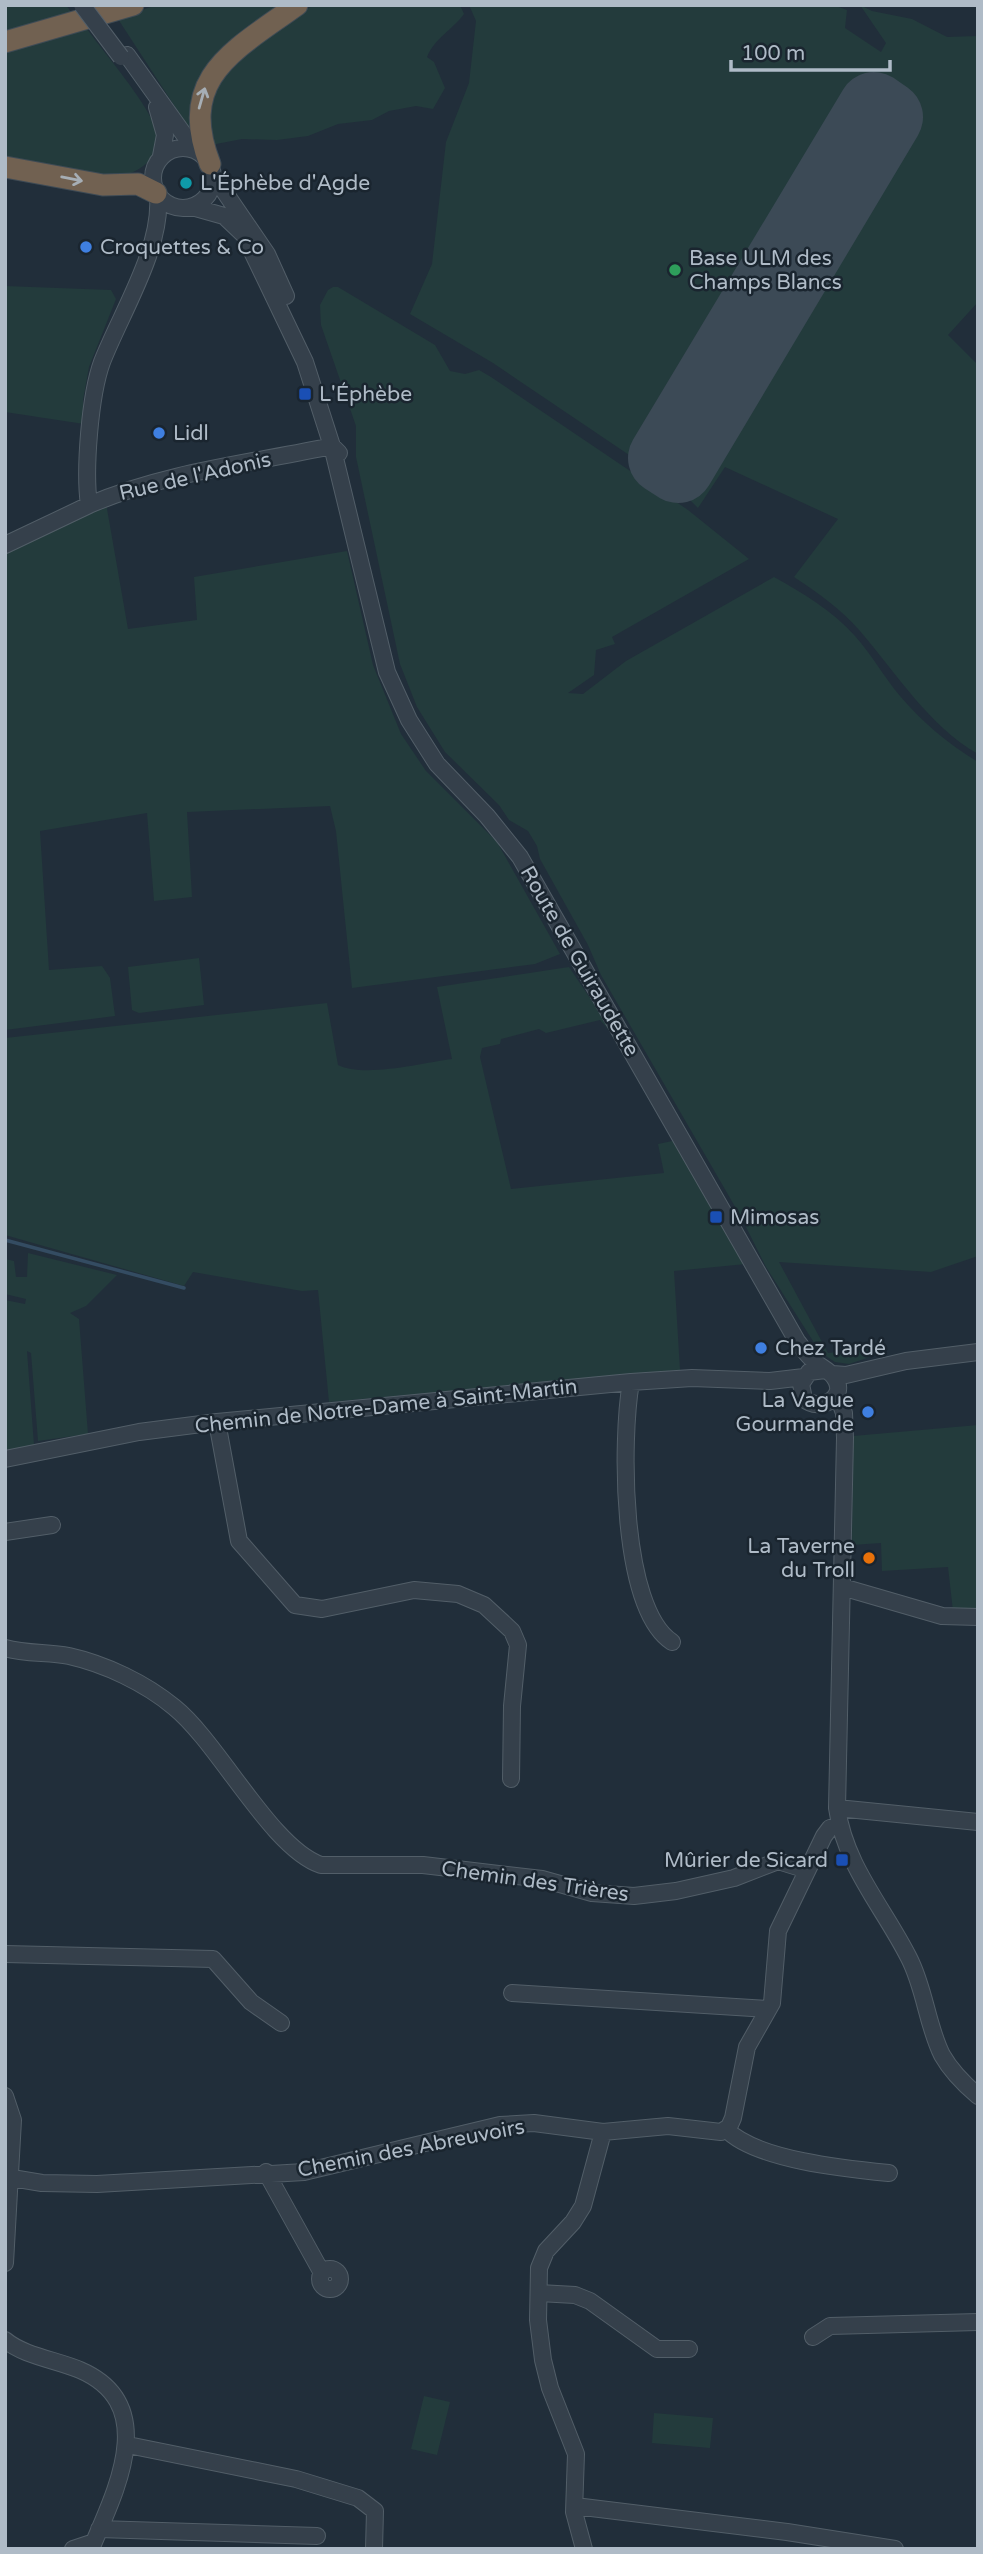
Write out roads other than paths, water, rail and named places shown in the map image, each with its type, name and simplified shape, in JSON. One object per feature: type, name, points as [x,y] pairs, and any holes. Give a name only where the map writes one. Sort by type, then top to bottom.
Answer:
[{"type":"highway","points":[[5,42],[133,5]]},
{"type":"highway","points":[[206,163],[199,128],[200,99],[207,83],[227,57],[297,5]]},
{"type":"highway","points":[[5,167],[103,185],[138,184],[157,195]]},
{"type":"street","name":"Route de Guiraudette","points":[[82,5],[206,163],[267,254],[322,382],[340,434],[367,564],[368,586]]},
{"type":"street","name":"Route de Guiraudette","points":[[90,5],[150,96],[162,120],[165,135],[161,156]]},
{"type":"street","points":[[177,148],[206,163],[208,195],[187,208],[165,203],[157,195],[152,173],[161,156],[177,148]]},
{"type":"street","name":"Rue de l'Adonis","points":[[157,195],[157,235],[102,364],[94,392],[89,505],[120,492],[332,446]]},
{"type":"street","name":"Route de Guiraudette","points":[[187,208],[224,216],[244,234],[305,362],[332,446],[387,671],[408,720],[437,764],[505,836],[534,879],[797,1341],[828,1372]]},
{"type":"street","name":"Rue de l'Adonis","points":[[157,235],[187,208]]},
{"type":"street","name":"Route de Guiraudette","points":[[332,446],[338,448],[367,564]]},
{"type":"street","points":[[5,545],[89,505]]},
{"type":"street","name":"Route de Guiraudette","points":[[797,1341],[803,1381]]},
{"type":"street","points":[[975,2088],[942,2054],[922,1986],[909,1958],[852,1862],[840,1825],[837,1808],[844,1429],[837,1415],[828,1372],[846,1375],[941,1355],[978,1352]]},
{"type":"street","name":"Chemin de Notre-Dame à Saint-Martin","points":[[5,1459],[139,1432],[217,1422],[631,1382],[692,1378],[803,1381],[813,1370],[828,1372]]},
{"type":"street","points":[[803,1381],[810,1404],[833,1396],[864,1370]]},
{"type":"street","points":[[631,1382],[623,1465],[627,1510],[644,1603],[665,1638],[672,1642]]},
{"type":"street","points":[[217,1422],[239,1541],[247,1554],[295,1605],[321,1609],[414,1590],[458,1594],[484,1605],[512,1631],[517,1645],[512,1706],[511,1779]]},
{"type":"street","points":[[5,1532],[52,1525]]},
{"type":"street","points":[[842,1587],[942,1616],[978,1617]]},
{"type":"street","name":"Chemin des Trières","points":[[5,1648],[78,1659],[113,1671],[159,1696],[195,1727],[285,1840],[308,1859],[321,1865],[423,1866],[542,1879],[592,1893],[634,1896],[676,1891],[734,1878],[778,1861],[807,1870]]},
{"type":"street","points":[[837,1808],[978,1822]]},
{"type":"street","points":[[840,1825],[830,1828],[824,1836],[778,1931],[772,2003],[747,2047],[735,2110],[726,2129],[738,2139],[802,2162],[889,2173]]},
{"type":"street","points":[[5,1954],[213,1959],[251,2002],[281,2023]]},
{"type":"street","points":[[512,1993],[768,2009]]},
{"type":"street","points":[[5,2096],[13,2120],[5,2263]]},
{"type":"street","name":"Chemin des Abreuvoirs","points":[[9,2185],[97,2184],[266,2172],[304,2172],[500,2125],[534,2123],[603,2132],[668,2126],[719,2132],[726,2129]]},
{"type":"street","points":[[584,2549],[575,2506],[576,2454],[545,2372],[538,2320],[539,2293],[541,2259],[583,2206],[603,2132]]},
{"type":"street","points":[[266,2172],[322,2273]]},
{"type":"street","points":[[539,2293],[575,2295],[590,2301],[657,2349],[689,2349]]},
{"type":"street","points":[[813,2337],[830,2326],[978,2322]]},
{"type":"street","points":[[5,2340],[93,2377],[120,2406],[128,2445],[124,2464],[95,2540]]},
{"type":"street","points":[[128,2445],[296,2479],[358,2498],[375,2511],[374,2549]]},
{"type":"street","points":[[575,2506],[824,2543],[895,2549]]},
{"type":"street","points":[[73,2549],[95,2540],[317,2536]]},
{"type":"waterway","points":[[5,1240],[184,1288]]},
{"type":"place","name":"L'Éphèbe d'Agde","points":[[186,183]]},
{"type":"place","name":"Croquettes & Co","points":[[86,247]]},
{"type":"place","name":"Base ULM des Champs Blancs","points":[[675,270]]},
{"type":"place","name":"L'Éphèbe","points":[[305,394]]},
{"type":"place","name":"Lidl","points":[[159,433]]},
{"type":"place","name":"Mimosas","points":[[716,1217]]},
{"type":"place","name":"Chez Tardé","points":[[761,1348]]},
{"type":"place","name":"La Vague Gourmande","points":[[868,1412]]},
{"type":"place","name":"La Taverne du Troll","points":[[869,1558]]},
{"type":"place","name":"Mûrier de Sicard","points":[[842,1860]]}]
